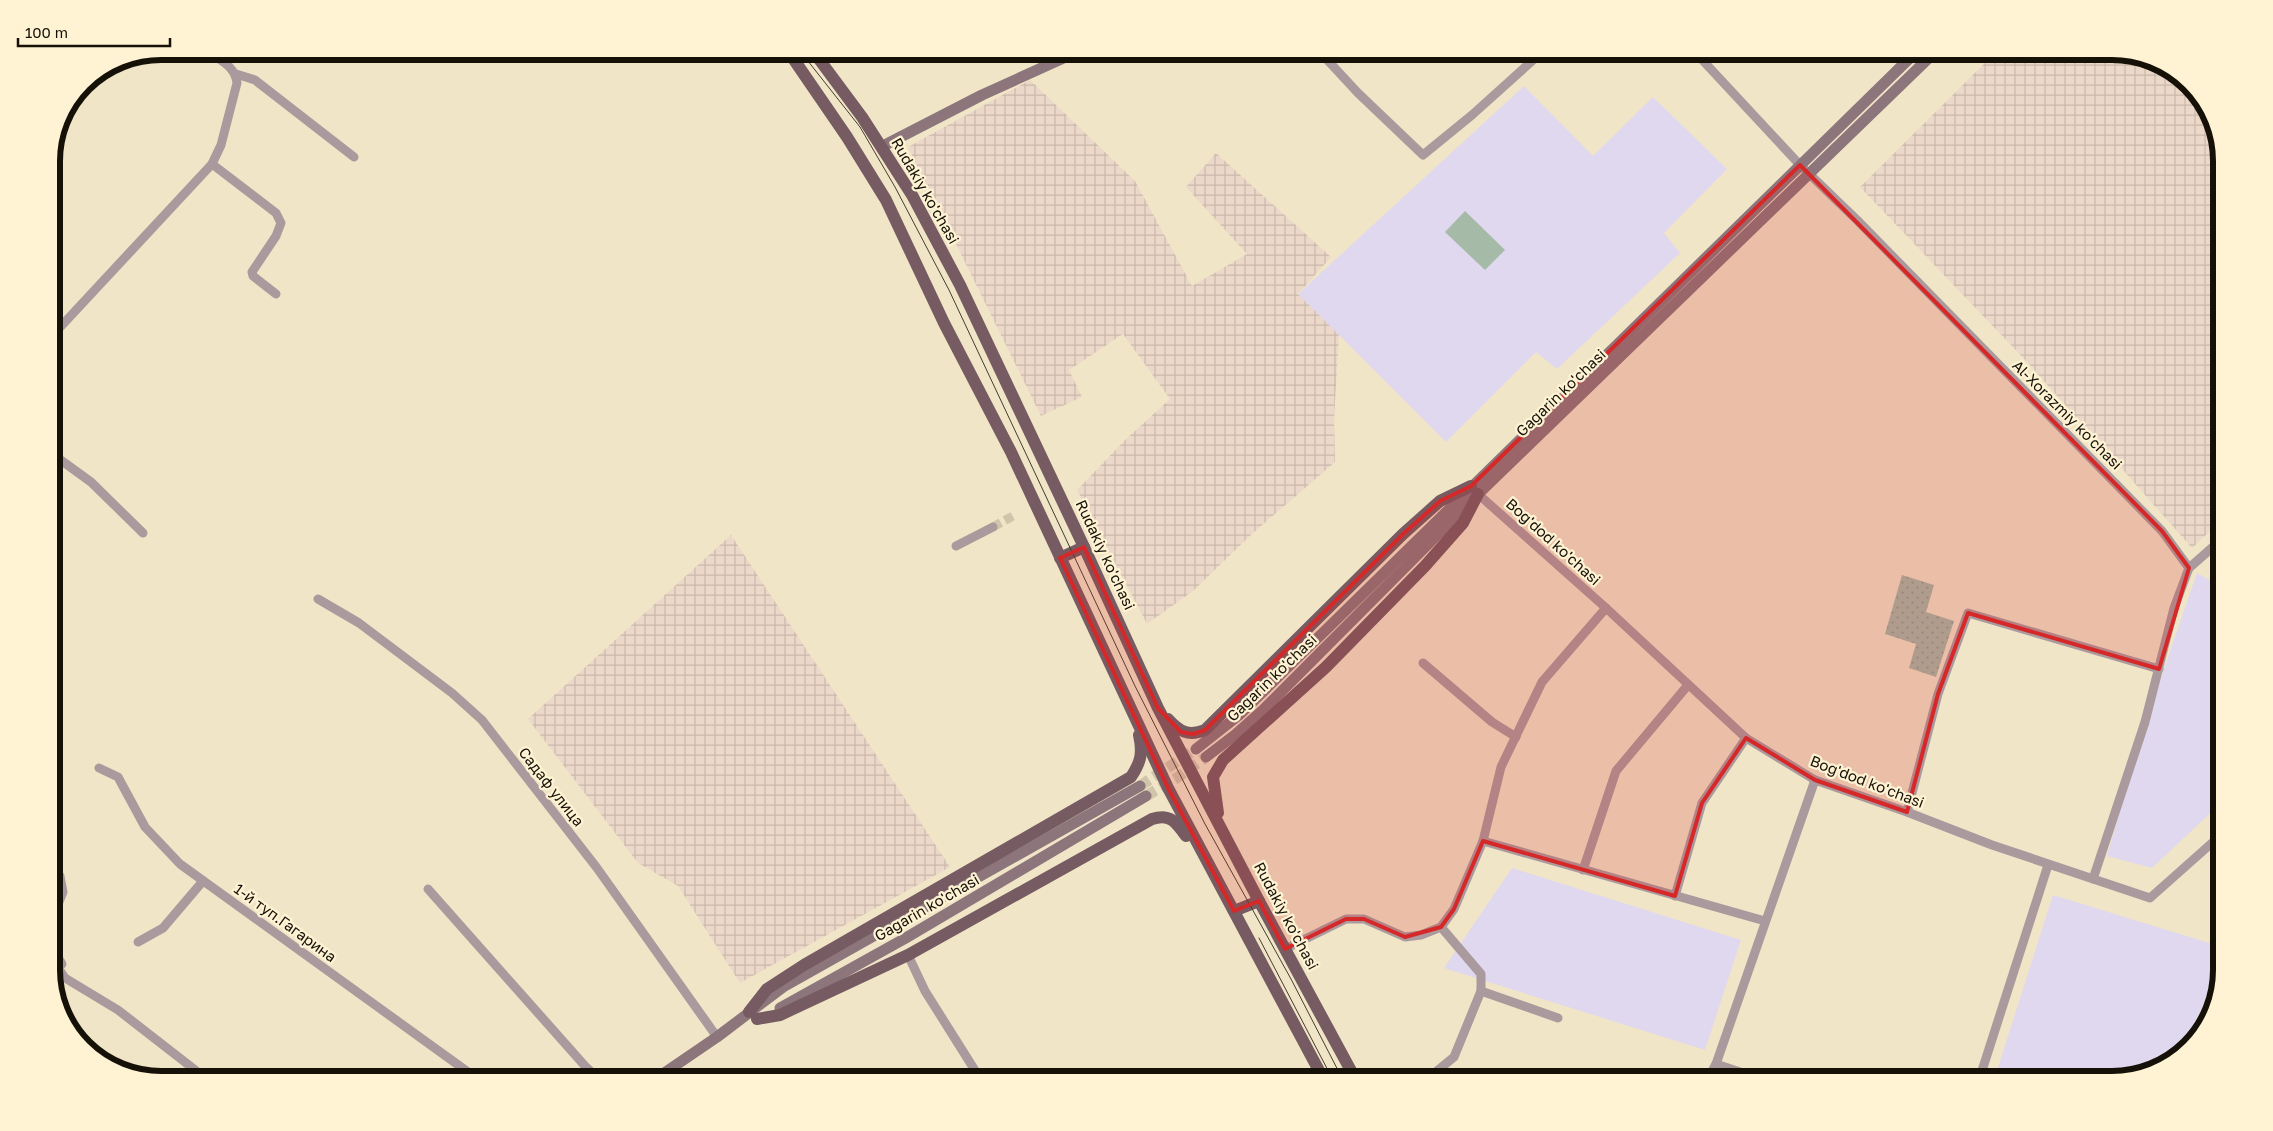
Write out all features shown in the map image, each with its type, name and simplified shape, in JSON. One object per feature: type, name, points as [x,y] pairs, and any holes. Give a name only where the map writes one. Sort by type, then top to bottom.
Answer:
[{"type":"main road","points":[[794,60],[847,137],[886,200],[944,323],[1011,452],[1134,716],[1208,866],[1319,1071]]},
{"type":"main road","name":"Rudakiy ko'chasi","points":[[819,60],[881,147],[912,195],[960,285],[1158,708],[1221,830],[1351,1071]]},
{"type":"main road","points":[[881,147],[982,95],[1059,60]]},
{"type":"main road","name":"Gagarin ko'chasi","points":[[1206,757],[1264,709],[1474,490],[1908,60]]},
{"type":"main road","name":"Gagarin ko'chasi","points":[[1196,750],[1239,715],[1474,490],[1810,175],[1927,60]]},
{"type":"main road","points":[[1158,708],[1181,732],[1193,734],[1205,730],[1403,534],[1440,501],[1474,490]]},
{"type":"main road","points":[[1221,830],[1213,784],[1218,766],[1326,667],[1425,566],[1463,524],[1474,490]]},
{"type":"main road","points":[[1060,558],[1084,547]]},
{"type":"main road","points":[[753,1016],[767,990],[804,965],[1131,777],[1139,766],[1142,755],[1134,716]]},
{"type":"main road","name":"Gagarin ko'chasi","points":[[667,1071],[717,1037],[753,1016],[793,1002],[904,939],[1143,791],[783,987],[753,1016]]},
{"type":"main road","points":[[753,1016],[780,1015],[908,955],[1136,826],[1159,816],[1166,816],[1174,820],[1208,866]]},
{"type":"main road","points":[[1234,911],[1259,901]]},
{"type":"street","points":[[220,60],[236,74],[255,80],[354,157]]},
{"type":"street","points":[[1327,60],[1365,100],[1423,155],[1472,115],[1533,60]]},
{"type":"street","name":"Al-Xorazmiy ko'chasi","points":[[1702,60],[1800,165],[1858,220],[2162,531],[2189,568]]},
{"type":"street","points":[[60,328],[212,164],[223,136],[237,83],[236,74]]},
{"type":"street","points":[[212,164],[276,213],[281,223],[276,236],[252,272],[252,276],[276,294]]},
{"type":"street","points":[[60,459],[91,482],[143,533]]},
{"type":"street","name":"Bog'dod ko'chasi","points":[[1474,490],[1606,608],[1746,738],[1815,780],[1907,812],[1992,846],[2150,898],[2213,842]]},
{"type":"street","points":[[956,546],[993,527]]},
{"type":"street","points":[[2093,879],[2145,722],[2174,608],[2189,568],[2213,547]]},
{"type":"street","name":"Садаф улица","points":[[318,599],[360,622],[452,693],[482,720],[597,868],[717,1037]]},
{"type":"street","points":[[1285,949],[1346,918],[1364,919],[1405,937],[1421,935],[1442,927],[1454,909],[1483,841],[1502,767],[1542,682],[1606,608]]},
{"type":"street","points":[[1907,812],[1938,694],[1968,613],[2159,669]]},
{"type":"street","points":[[1423,663],[1492,722],[1516,737]]},
{"type":"street","points":[[1583,870],[1616,771],[1688,684]]},
{"type":"street","points":[[1675,896],[1702,803],[1746,738]]},
{"type":"street","name":"1-й туп.Гагарина","points":[[99,768],[118,777],[145,827],[180,864],[467,1071]]},
{"type":"street","points":[[1712,1071],[1815,780]]},
{"type":"street","points":[[1483,841],[1765,921]]},
{"type":"street","points":[[1982,1071],[2048,865]]},
{"type":"street","points":[[60,876],[62,892],[60,897]]},
{"type":"street","points":[[138,942],[163,928],[203,881]]},
{"type":"street","points":[[428,889],[590,1071]]},
{"type":"street","points":[[1436,1071],[1454,1056],[1480,991],[1482,974],[1442,927]]},
{"type":"street","points":[[908,955],[926,990],[976,1071]]},
{"type":"street","points":[[60,960],[69,974],[196,1071]]},
{"type":"street","points":[[60,971],[65,978],[118,1010]]},
{"type":"street","points":[[1480,991],[1558,1018]]},
{"type":"street","points":[[1716,1064],[1737,1071]]},
{"type":"highlighted area","points":[[1800,165],[2162,531],[2189,568],[2159,669],[1968,613],[1938,694],[1907,812],[1815,780],[1746,738],[1702,803],[1675,896],[1483,841],[1454,909],[1441,927],[1405,937],[1364,919],[1346,919],[1285,949],[1259,901],[1234,911],[1168,788],[1060,558],[1084,547],[1158,708],[1181,732],[1193,734],[1205,730],[1403,534],[1440,501],[1471,486]]},
{"type":"shaded area","points":[[1988,60],[2125,61],[2138,63],[2157,70],[2179,85],[2188,94],[2203,116],[2208,129],[2213,154],[2213,528],[2192,548],[2029,364],[1860,187]]},
{"type":"shaded area","points":[[1030,80],[1135,181],[1192,286],[1247,254],[1186,187],[1216,153],[1331,257],[1298,294],[1339,333],[1334,419],[1335,462],[1253,533],[1193,591],[1147,624],[1077,490],[1125,440],[1170,399],[1123,334],[1069,370],[1082,397],[1041,416],[908,147]]},
{"type":"shaded area","points":[[1524,86],[1593,156],[1653,97],[1727,169],[1664,233],[1680,253],[1557,369],[1536,352],[1446,442],[1298,294]]},
{"type":"shaded area","points":[[731,535],[950,867],[740,983],[678,886],[638,863],[528,719]]},
{"type":"shaded area","points":[[2197,573],[2213,582],[2213,810],[2152,868],[2107,856],[2143,730]]},
{"type":"shaded area","points":[[1512,868],[1741,940],[1705,1050],[1444,968]]},
{"type":"shaded area","points":[[2053,895],[2213,944],[2212,983],[2210,996],[2203,1015],[2188,1037],[2179,1046],[2162,1057],[2138,1068],[2125,1070],[1997,1071]]},
{"type":"green space","points":[[1465,211],[1505,250],[1485,270],[1445,232]]},
{"type":"green space","points":[[1902,575],[1934,585],[1926,612],[1954,621],[1936,677],[1909,668],[1916,644],[1885,634]]},
{"type":"tunnel","points":[[993,527],[1013,516]]},
{"type":"tunnel","points":[[1140,786],[1196,749]]},
{"type":"tunnel","points":[[1146,796],[1175,779],[1206,757]]},
{"type":"tram line","points":[[807,60],[860,127],[895,187],[949,290],[1135,686],[1205,824],[1291,979],[1338,1071]]},
{"type":"tram line","points":[[1259,938],[1328,1071]]}]
